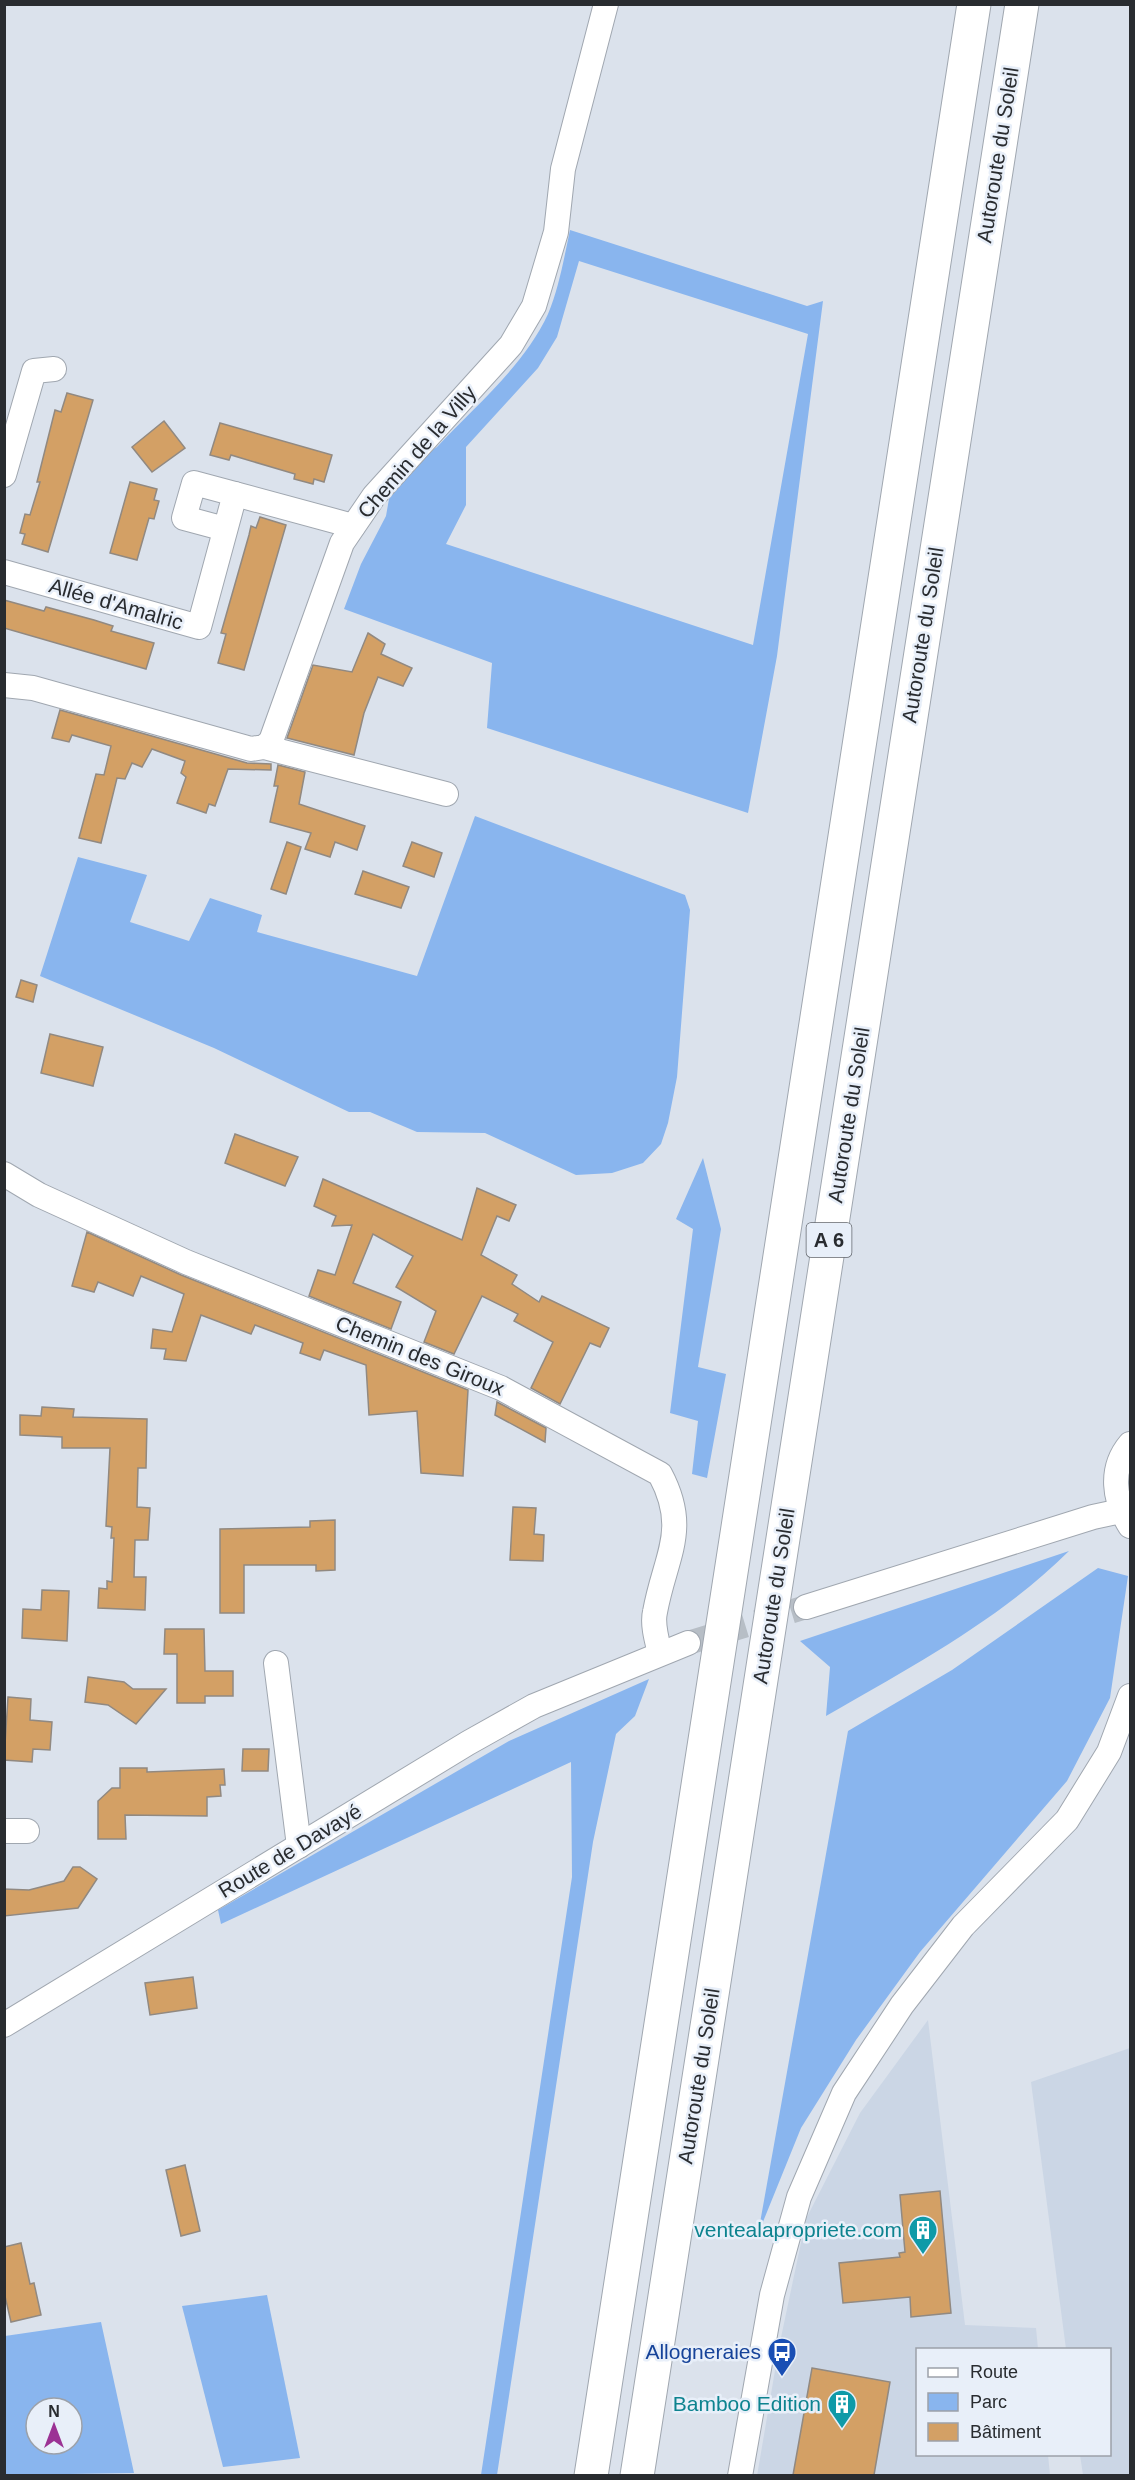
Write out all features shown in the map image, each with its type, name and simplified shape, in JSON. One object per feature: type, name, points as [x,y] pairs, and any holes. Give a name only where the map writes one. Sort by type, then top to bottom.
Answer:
[{"type":"highway","name":"A 6","points":[[591,2475],[974,4]]},
{"type":"highway","name":"Autoroute du Soleil","points":[[637,2475],[1022,4]]},
{"type":"street","name":"Chemin de la Villy","points":[[264,747],[271,741],[342,543],[374,496],[511,345],[534,306],[556,232],[563,169],[606,4]]},
{"type":"street","points":[[4,475],[34,371],[54,369]]},
{"type":"street","points":[[225,529],[184,518],[194,483],[353,526]]},
{"type":"street","name":"Allée d'Amalric","points":[[4,572],[199,627],[235,494]]},
{"type":"street","points":[[4,685],[33,688],[250,749],[264,747],[446,794]]},
{"type":"street","name":"Chemin des Giroux","points":[[4,1174],[39,1195],[186,1262],[501,1388],[660,1474],[672,1496],[676,1517],[672,1550],[654,1614],[660,1653]]},
{"type":"street","points":[[806,1607],[1093,1517],[1126,1519],[1116,1491],[1117,1470],[1131,1444]]},
{"type":"street","name":"Route de Davayé","points":[[4,2025],[468,1743],[534,1706],[580,1685],[688,1643]]},
{"type":"street","points":[[276,1663],[299,1846]]},
{"type":"street","points":[[740,2475],[772,2295],[799,2197],[844,2093],[902,2005],[963,1926],[1067,1820],[1109,1752],[1131,1696]]},
{"type":"shaded area","points":[[928,2020],[965,2325],[1036,2328],[1038,2348],[916,2348],[916,2456],[1048,2456],[1050,2475],[757,2476],[779,2347],[806,2219],[860,2113]]},
{"type":"shaded area","points":[[1130,2048],[1130,2475],[1083,2475],[1080,2456],[1111,2456],[1111,2348],[1066,2348],[1031,2082]]},
{"type":"green space","points":[[570,230],[807,306],[823,301],[777,656],[748,813],[487,728],[492,663],[344,609],[361,564],[386,516],[389,499],[423,456],[437,447],[498,385],[538,333],[555,294]],"holes":[[[579,261],[808,334],[753,645],[446,544],[466,505],[466,447],[538,368],[557,337]]]},
{"type":"green space","points":[[475,816],[685,895],[690,910],[677,1077],[668,1123],[661,1144],[643,1163],[612,1173],[576,1175],[485,1133],[417,1132],[370,1112],[349,1112],[214,1048],[40,976],[78,857],[147,875],[130,922],[189,941],[210,898],[262,915],[257,932],[417,976]]},
{"type":"green space","points":[[703,1158],[721,1229],[698,1367],[726,1374],[707,1478],[692,1474],[698,1421],[670,1413],[693,1229],[676,1219]]},
{"type":"green space","points":[[1069,1551],[1014,1599],[984,1620],[921,1661],[826,1716],[830,1667],[800,1641]]},
{"type":"green space","points":[[1098,1568],[1128,1576],[1110,1698],[1067,1781],[920,1952],[856,2040],[801,2128],[758,2234],[848,1731],[952,1670]]},
{"type":"green space","points":[[649,1679],[635,1716],[616,1734],[593,1842],[497,2475],[481,2475],[572,1877],[571,1762],[221,1924],[218,1910],[509,1741]]},
{"type":"green space","points":[[267,2295],[300,2458],[223,2467],[182,2306]]},
{"type":"green space","points":[[101,2322],[134,2473],[5,2475],[5,2336]]},
{"type":"building","points":[[67,393],[93,400],[48,552],[22,544],[25,534],[20,533],[25,514],[30,515],[40,482],[37,482],[55,410],[61,412]]},
{"type":"building","points":[[164,421],[185,448],[152,472],[132,447]]},
{"type":"building","points":[[220,423],[332,455],[324,482],[314,479],[313,484],[294,479],[295,474],[231,455],[229,460],[210,455]]},
{"type":"building","points":[[130,482],[157,489],[154,500],[159,501],[154,519],[149,518],[137,560],[110,553]]},
{"type":"building","points":[[260,517],[286,525],[244,670],[218,663],[226,634],[221,633],[251,526],[256,528]]},
{"type":"building","points":[[4,600],[44,611],[46,607],[94,620],[113,626],[111,631],[154,643],[146,669],[4,628]]},
{"type":"building","points":[[368,633],[385,644],[381,654],[412,668],[403,686],[378,677],[364,713],[354,755],[287,738],[313,665],[352,672]]},
{"type":"building","points":[[60,710],[247,763],[271,764],[271,770],[228,769],[215,806],[209,804],[206,813],[177,803],[186,777],[181,773],[185,761],[152,749],[142,767],[132,763],[125,779],[117,778],[101,843],[79,838],[96,774],[104,775],[111,746],[72,735],[69,742],[52,738]]},
{"type":"building","points":[[278,765],[305,772],[299,804],[365,826],[357,850],[335,842],[330,857],[305,849],[311,833],[270,822],[278,786],[274,786]]},
{"type":"building","points":[[287,842],[301,847],[286,894],[271,889]]},
{"type":"building","points":[[412,842],[442,853],[434,877],[403,866]]},
{"type":"building","points":[[363,871],[409,887],[401,908],[355,894]]},
{"type":"building","points":[[21,980],[37,985],[33,1002],[16,997]]},
{"type":"building","points":[[50,1034],[103,1047],[93,1086],[41,1073]]},
{"type":"building","points":[[235,1134],[298,1157],[285,1186],[225,1163]]},
{"type":"building","points":[[323,1179],[462,1240],[477,1188],[516,1205],[509,1221],[497,1216],[481,1255],[517,1275],[512,1284],[539,1302],[542,1296],[609,1328],[600,1347],[590,1343],[560,1404],[531,1388],[553,1342],[514,1321],[518,1314],[482,1296],[454,1354],[424,1342],[436,1311],[396,1287],[413,1256],[373,1234],[353,1283],[401,1302],[391,1329],[309,1296],[318,1270],[335,1275],[352,1225],[332,1226],[336,1216],[314,1206]]},
{"type":"building","points":[[87,1232],[181,1275],[468,1390],[463,1476],[421,1473],[417,1411],[369,1415],[366,1365],[324,1350],[320,1360],[300,1353],[303,1343],[255,1325],[251,1334],[201,1315],[186,1361],[164,1359],[166,1349],[151,1348],[153,1329],[172,1332],[184,1294],[141,1276],[133,1296],[98,1282],[94,1292],[72,1286]]},
{"type":"building","points":[[497,1402],[546,1428],[545,1442],[495,1415]]},
{"type":"building","points":[[42,1407],[74,1409],[73,1417],[147,1419],[146,1468],[138,1468],[137,1507],[150,1508],[148,1540],[135,1540],[134,1577],[146,1577],[145,1610],[98,1608],[99,1588],[107,1589],[107,1581],[112,1582],[114,1538],[111,1538],[112,1527],[106,1526],[110,1448],[62,1448],[62,1437],[20,1435],[20,1415],[41,1416]]},
{"type":"building","points":[[513,1507],[536,1508],[534,1534],[544,1535],[543,1561],[510,1560]]},
{"type":"building","points":[[335,1520],[335,1570],[316,1571],[316,1565],[244,1565],[244,1613],[220,1613],[220,1529],[310,1527],[310,1521]]},
{"type":"building","points":[[42,1590],[69,1591],[67,1641],[22,1638],[23,1609],[41,1610]]},
{"type":"building","points":[[165,1629],[204,1629],[205,1671],[233,1671],[233,1696],[205,1696],[205,1703],[177,1703],[177,1654],[164,1654]]},
{"type":"building","points":[[88,1677],[124,1682],[133,1689],[166,1689],[136,1724],[108,1705],[85,1702]]},
{"type":"building","points":[[8,1697],[31,1699],[30,1720],[52,1722],[50,1750],[33,1749],[32,1762],[4,1760]]},
{"type":"building","points":[[243,1749],[269,1749],[268,1771],[242,1771]]},
{"type":"building","points":[[120,1768],[147,1768],[147,1772],[224,1769],[225,1785],[220,1785],[221,1796],[207,1797],[207,1816],[125,1815],[126,1839],[98,1839],[98,1801],[112,1788],[120,1788]]},
{"type":"building","points":[[73,1867],[80,1867],[97,1879],[78,1908],[4,1916],[4,1889],[29,1890],[64,1881]]},
{"type":"building","points":[[193,1977],[197,2008],[150,2015],[145,1983]]},
{"type":"building","points":[[185,2165],[200,2231],[181,2236],[166,2170]]},
{"type":"building","name":"ventealapropriete.com","points":[[940,2191],[951,2313],[911,2317],[910,2297],[843,2303],[839,2263],[900,2257],[899,2253],[905,2252],[900,2195]]},
{"type":"building","points":[[21,2243],[30,2284],[34,2283],[41,2315],[11,2322],[4,2292],[4,2247]]},
{"type":"building","name":"Bamboo Edition","points":[[812,2368],[890,2382],[874,2475],[793,2475]]},
{"type":"tunnel","points":[[688,1643],[806,1607]]},
{"type":"place","name":"ventealapropriete.com","points":[[923,2256]]},
{"type":"place","name":"Allogneraies","points":[[782,2378]]},
{"type":"place","name":"Bamboo Edition","points":[[842,2430]]}]
